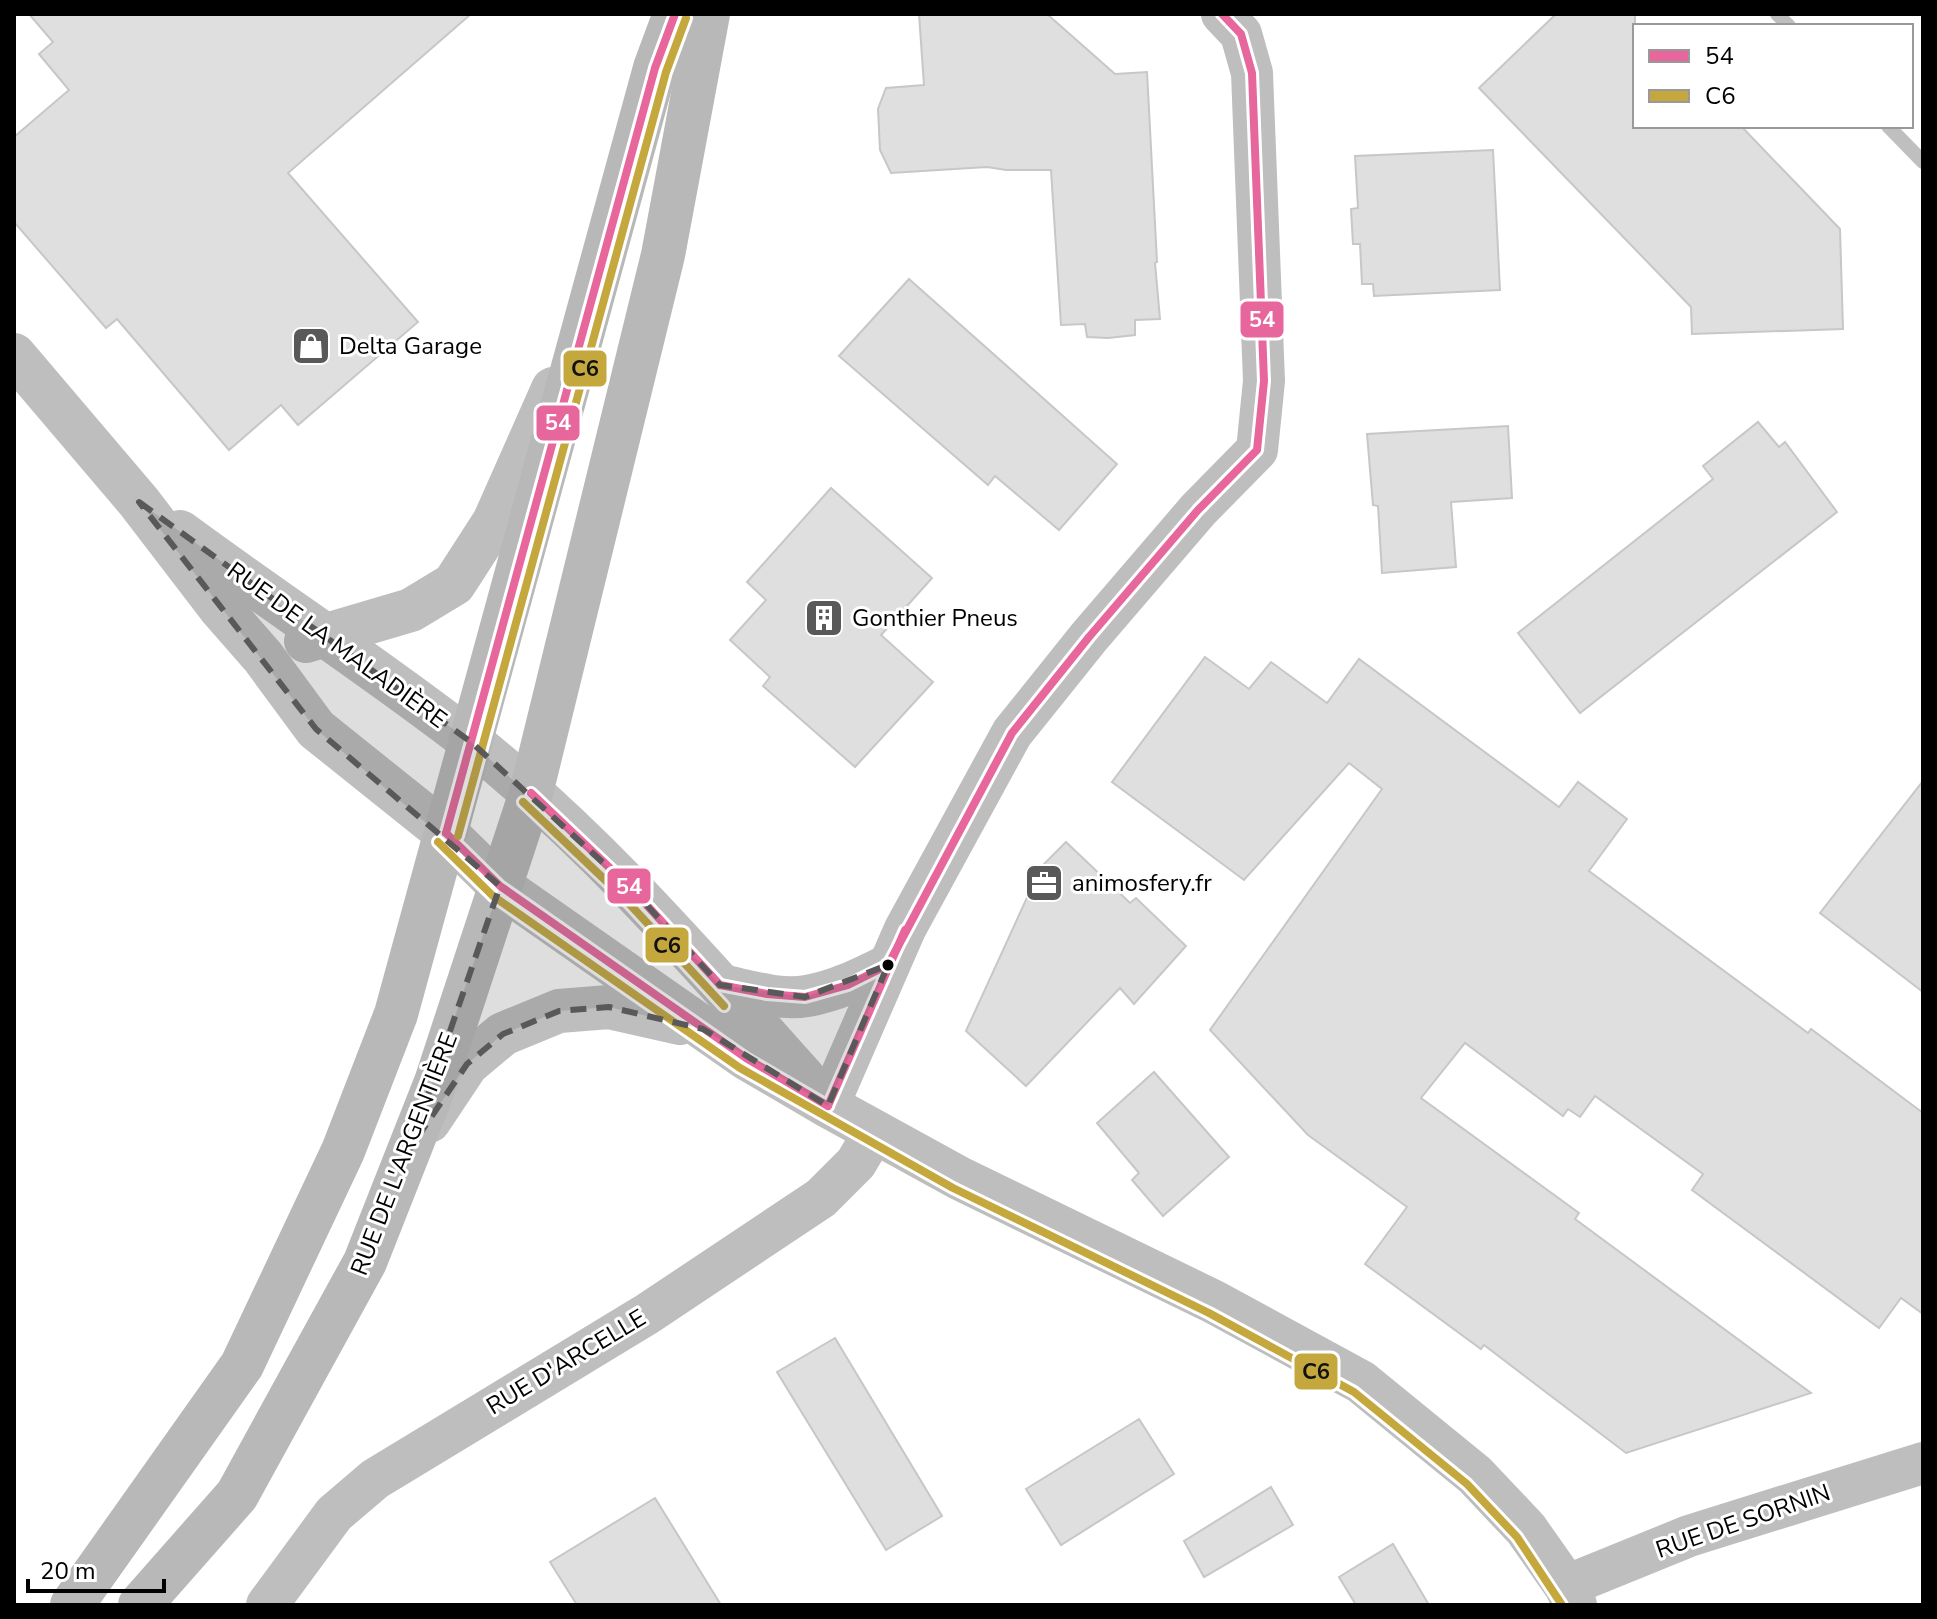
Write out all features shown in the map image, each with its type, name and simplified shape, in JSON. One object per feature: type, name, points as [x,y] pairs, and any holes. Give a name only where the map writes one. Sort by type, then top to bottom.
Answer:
[{"type":"main road","points":[[72,1605],[242,1365],[343,1151],[391,1028],[655,68],[675,14]]},
{"type":"main road","name":"RUE DE L'ARGENTIÈRE","points":[[140,1605],[237,1495],[365,1262],[436,1082],[531,793],[663,255],[708,14]]},
{"type":"street","points":[[828,1106],[912,916],[1012,733],[1198,510],[1257,450],[1264,381],[1252,73],[1241,34],[1222,14]]},
{"type":"street","points":[[263,657],[324,635],[411,610],[454,584],[494,522],[590,306]]},
{"type":"street","name":"RUE DE LA MALADIÈRE","points":[[14,355],[139,502],[221,609],[263,657],[316,729],[446,833],[500,886],[746,1058],[828,1106],[959,1178],[1214,1302],[1361,1382],[1475,1475],[1526,1529],[1570,1596]]},
{"type":"street","name":"RUE DE LA MALADIÈRE","points":[[139,502],[471,742],[531,793],[632,889],[828,1106]]},
{"type":"street","points":[[720,985],[805,997],[848,985],[888,965]]},
{"type":"street","points":[[409,1150],[467,1064],[503,1034],[559,1011],[609,1007],[703,1029]]},
{"type":"street","name":"RUE D'ARCELLE","points":[[267,1605],[334,1514],[375,1479],[647,1314],[821,1198],[856,1163],[875,1131]]},
{"type":"street","name":"RUE DE SORNIN","points":[[1570,1596],[1689,1536],[1923,1463]]},
{"type":"highlighted area","points":[[139,502],[471,742],[632,889],[720,985],[805,997],[888,965],[828,1106],[703,1029],[609,1007],[559,1011],[503,1034],[467,1064],[409,1150],[500,886],[316,729]]},
{"type":"building","points":[[29,14],[471,14],[288,173],[418,322],[298,425],[281,405],[229,450],[117,319],[106,328],[14,222],[14,137],[69,90],[39,54],[53,42]]},
{"type":"building","points":[[919,14],[1047,14],[1115,74],[1147,72],[1160,319],[1135,320],[1135,335],[1108,338],[1087,337],[1085,324],[1061,325],[1051,170],[987,167],[891,173],[880,150],[878,109],[886,88],[924,85]]},
{"type":"building","points":[[1556,14],[1635,14],[1633,128],[1743,128],[1840,229],[1843,329],[1692,334],[1691,307],[1479,88]]},
{"type":"building","points":[[1493,150],[1500,290],[1374,296],[1373,284],[1362,284],[1360,244],[1353,244],[1351,209],[1358,208],[1355,156]]},
{"type":"building","points":[[909,279],[1117,464],[1059,530],[995,476],[988,485],[839,356]]},
{"type":"building","points":[[1758,422],[1779,447],[1785,442],[1837,512],[1580,713],[1518,633],[1713,479],[1703,466]]},
{"type":"building","points":[[1508,426],[1512,498],[1451,502],[1456,567],[1382,573],[1378,506],[1373,505],[1367,434]]},
{"type":"building","name":"Gonthier Pneus","points":[[831,488],[932,578],[881,635],[933,682],[855,767],[763,686],[770,677],[730,640],[766,600],[747,582]]},
{"type":"building","points":[[1205,657],[1249,689],[1271,662],[1327,703],[1359,659],[1559,807],[1578,782],[1627,819],[1589,871],[1808,1033],[1811,1029],[1923,1113],[1923,1314],[1901,1298],[1879,1328],[1692,1190],[1703,1174],[1595,1096],[1580,1117],[1568,1109],[1563,1116],[1465,1043],[1421,1098],[1579,1213],[1575,1219],[1811,1393],[1626,1453],[1484,1345],[1481,1349],[1365,1264],[1407,1207],[1308,1135],[1210,1030],[1382,789],[1349,763],[1244,880],[1112,782]]},
{"type":"building","points":[[1923,781],[1923,992],[1820,913]]},
{"type":"building","points":[[1066,842],[1130,903],[1136,898],[1186,946],[1134,1004],[1120,988],[1026,1086],[966,1031],[1041,867]]},
{"type":"building","points":[[1154,1072],[1229,1157],[1163,1216],[1132,1180],[1139,1173],[1097,1123]]},
{"type":"building","points":[[835,1338],[942,1516],[886,1550],[777,1372]]},
{"type":"building","points":[[1139,1419],[1174,1474],[1061,1545],[1026,1489]]},
{"type":"building","points":[[1271,1487],[1293,1525],[1204,1577],[1184,1541]]},
{"type":"building","points":[[655,1498],[721,1605],[577,1605],[550,1562]]},
{"type":"building","points":[[1393,1544],[1429,1605],[1356,1605],[1339,1577]]},
{"type":"waterway","points":[[1777,14],[1787,24]]},
{"type":"waterway","points":[[1890,128],[1923,162]]},
{"type":"transit line","name":"54","points":[[446,833],[655,68],[675,14]]},
{"type":"transit line","name":"54","points":[[720,985],[805,997],[848,985],[888,965],[1012,733],[1198,510],[1257,450],[1264,381],[1252,73],[1241,34],[1222,14]]},
{"type":"transit line","name":"C6","points":[[458,836],[666,72],[686,18]]},
{"type":"transit line","name":"54","points":[[531,793],[632,889],[720,985]]},
{"type":"transit line","name":"C6","points":[[523,802],[623,897],[724,1006]]},
{"type":"transit line","name":"54","points":[[446,833],[500,886],[746,1058],[828,1106]]},
{"type":"transit line","name":"C6","points":[[438,842],[493,896],[740,1068],[953,1188],[1209,1313],[1354,1392],[1467,1484],[1517,1537],[1562,1605]]},
{"type":"transit line","name":"54","points":[[828,1106],[905,930]]},
{"type":"place","name":"Delta Garage","points":[[311,346]]},
{"type":"place","name":"Gonthier Pneus","points":[[824,618]]},
{"type":"place","name":"animosfery.fr","points":[[1044,883]]}]
